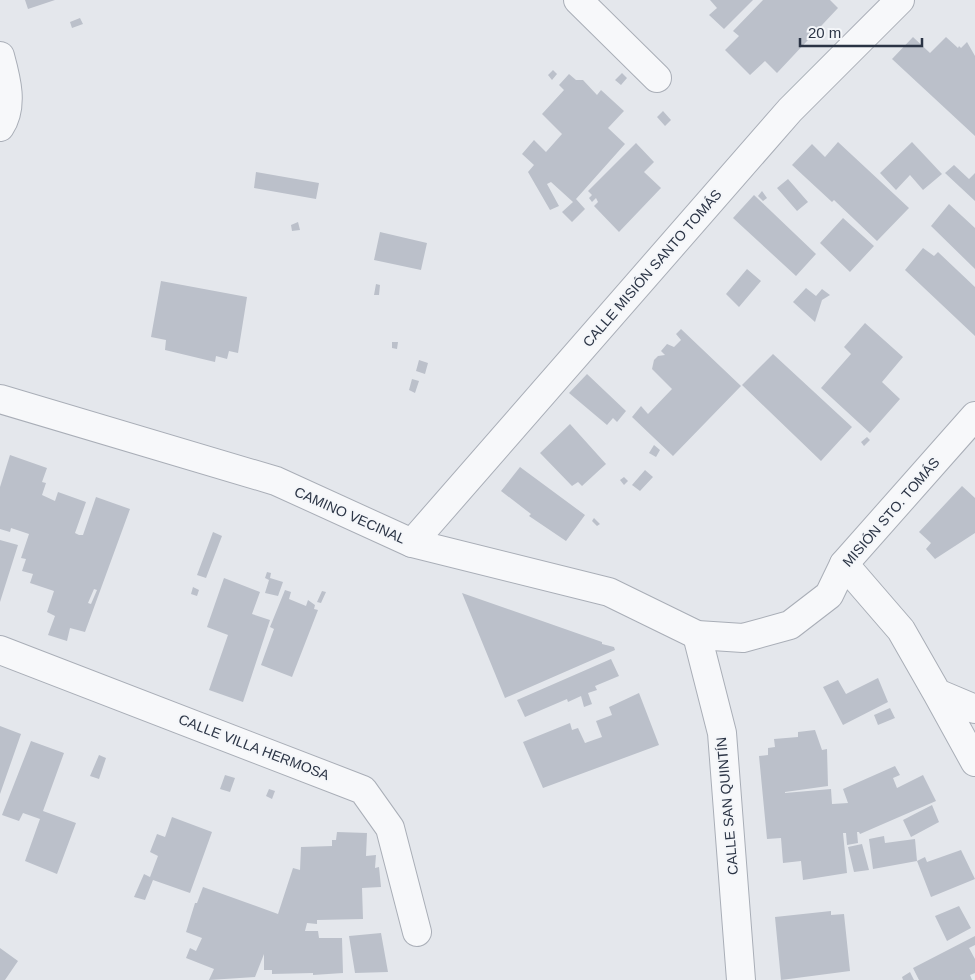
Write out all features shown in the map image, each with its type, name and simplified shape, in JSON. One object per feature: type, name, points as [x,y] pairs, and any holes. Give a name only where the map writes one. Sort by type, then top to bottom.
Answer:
[{"type":"street","points":[[578,0],[657,78]]},
{"type":"street","name":"CALLE MISIÓN SANTO TOMÁS","points":[[412,543],[790,110],[900,0]]},
{"type":"street","points":[[0,56],[8,87],[5,119],[0,127]]},
{"type":"street","name":"CAMINO VECINAL","points":[[0,399],[276,481],[412,543],[610,592],[697,635]]},
{"type":"street","name":"MISIÓN STO. TOMÁS","points":[[697,635],[743,638],[790,624],[829,595],[844,564],[975,416]]},
{"type":"street","points":[[844,564],[901,630],[975,762]]},
{"type":"street","name":"CALLE SAN QUINTÍN","points":[[697,635],[722,733],[740,980]]},
{"type":"street","name":"CALLE VILLA HERMOSA","points":[[0,650],[364,790],[390,828],[417,932]]},
{"type":"street","points":[[937,693],[975,710]]},
{"type":"building","points":[[25,0],[55,0],[28,9]]},
{"type":"building","points":[[710,0],[753,0],[724,29],[709,15],[717,8]]},
{"type":"building","points":[[763,0],[830,0],[838,8],[777,73],[765,61],[750,75],[725,50],[739,36],[733,31]]},
{"type":"building","points":[[80,18],[83,24],[72,28],[70,22]]},
{"type":"building","points":[[913,37],[930,53],[946,37],[958,48],[959,46],[961,48],[967,42],[975,56],[975,136],[892,59]]},
{"type":"building","points":[[553,70],[557,74],[552,80],[548,75]]},
{"type":"building","points":[[622,73],[627,78],[621,85],[615,80]]},
{"type":"building","points":[[569,74],[576,80],[583,80],[597,95],[601,90],[624,111],[608,128],[625,144],[576,199],[585,209],[572,222],[562,212],[573,202],[551,182],[547,184],[559,206],[550,210],[528,172],[534,165],[522,154],[534,140],[546,152],[562,134],[542,114],[564,90],[559,85]]},
{"type":"building","points":[[663,111],[671,120],[665,126],[657,117]]},
{"type":"building","points":[[838,142],[909,208],[877,241],[834,200],[832,202],[792,165],[812,144],[825,157]]},
{"type":"building","points":[[912,142],[942,174],[923,190],[910,175],[896,190],[880,173]]},
{"type":"building","points":[[636,143],[654,162],[644,172],[661,188],[619,232],[594,206],[598,202],[596,198],[592,202],[589,198],[592,195],[588,191]]},
{"type":"building","points":[[954,165],[969,179],[975,173],[975,201],[945,173]]},
{"type":"building","points":[[256,172],[319,183],[316,199],[254,188]]},
{"type":"building","points":[[788,179],[808,202],[797,211],[777,188]]},
{"type":"building","points":[[762,191],[767,198],[763,201],[758,196]]},
{"type":"building","points":[[754,195],[816,254],[796,276],[733,218]]},
{"type":"building","points":[[949,204],[975,228],[975,269],[931,226]]},
{"type":"building","points":[[843,218],[874,246],[850,272],[820,243]]},
{"type":"building","points":[[298,222],[300,230],[292,231],[291,225]]},
{"type":"building","points":[[380,232],[427,243],[421,270],[374,260]]},
{"type":"building","points":[[923,248],[934,256],[938,252],[975,287],[975,336],[905,270]]},
{"type":"building","points":[[747,269],[761,281],[739,307],[726,294]]},
{"type":"building","points":[[161,281],[247,297],[238,353],[229,351],[227,359],[216,356],[215,362],[165,350],[166,340],[151,337]]},
{"type":"building","points":[[376,284],[380,285],[379,295],[374,295]]},
{"type":"building","points":[[806,288],[816,296],[822,289],[830,295],[822,300],[815,322],[793,302]]},
{"type":"building","points":[[865,323],[903,357],[882,382],[900,399],[870,433],[821,388],[851,354],[844,347]]},
{"type":"building","points":[[681,329],[741,386],[673,456],[632,417],[641,406],[648,414],[672,389],[652,369],[654,360],[658,356],[665,355],[661,351],[667,344],[674,347],[681,340],[676,334]]},
{"type":"building","points":[[392,342],[398,342],[397,349],[392,348]]},
{"type":"building","points":[[773,354],[852,427],[821,461],[742,385]]},
{"type":"building","points":[[419,360],[428,363],[425,374],[416,371]]},
{"type":"building","points":[[587,374],[626,411],[617,422],[613,418],[607,425],[569,393]]},
{"type":"building","points":[[412,379],[419,381],[415,393],[409,390]]},
{"type":"building","points":[[570,424],[606,464],[582,486],[578,482],[572,486],[540,453]]},
{"type":"building","points":[[867,437],[870,440],[864,446],[861,442]]},
{"type":"building","points":[[654,445],[660,450],[656,457],[649,453]]},
{"type":"building","points":[[10,455],[47,468],[42,482],[46,483],[42,495],[55,501],[58,492],[86,502],[75,533],[79,535],[83,535],[96,497],[130,509],[85,632],[70,628],[67,641],[48,635],[55,616],[47,612],[54,591],[30,583],[33,574],[22,571],[26,559],[21,558],[29,534],[11,528],[10,532],[0,529],[0,487]],"holes":[[[94,589],[97,590],[91,604],[88,603]]]},
{"type":"building","points":[[520,467],[585,515],[566,541],[529,516],[531,514],[501,491]]},
{"type":"building","points":[[645,470],[653,477],[640,491],[632,485]]},
{"type":"building","points":[[624,477],[628,481],[624,485],[620,480]]},
{"type":"building","points":[[962,486],[975,498],[975,533],[935,559],[926,549],[931,543],[919,532]]},
{"type":"building","points":[[594,518],[600,524],[597,526],[592,521]]},
{"type":"building","points":[[213,532],[222,536],[206,578],[197,575]]},
{"type":"building","points":[[0,540],[18,545],[0,602]]},
{"type":"building","points":[[267,572],[271,573],[270,578],[283,582],[278,596],[265,593],[269,580],[265,578]]},
{"type":"building","points":[[224,578],[260,592],[252,614],[270,620],[243,702],[209,690],[228,635],[207,627]]},
{"type":"building","points":[[193,587],[199,590],[197,596],[191,594]]},
{"type":"building","points":[[285,590],[291,592],[289,599],[306,606],[308,600],[315,605],[314,609],[318,610],[292,677],[261,665],[274,629],[270,627]]},
{"type":"building","points":[[322,591],[326,592],[321,603],[317,602]]},
{"type":"building","points":[[462,593],[602,642],[602,644],[614,647],[615,650],[505,698]]},
{"type":"building","points":[[611,659],[619,676],[595,686],[597,690],[588,693],[592,704],[584,707],[581,696],[568,702],[567,699],[525,717],[517,700]]},
{"type":"building","points":[[878,678],[888,702],[843,725],[823,687],[838,680],[846,694]]},
{"type":"building","points":[[639,693],[659,745],[543,788],[523,742],[570,723],[572,730],[578,728],[585,743],[602,737],[596,721],[612,715],[609,707]]},
{"type":"building","points":[[890,708],[895,718],[878,725],[874,715]]},
{"type":"building","points":[[0,726],[21,734],[0,794]]},
{"type":"building","points":[[815,730],[822,750],[827,749],[828,786],[785,793],[831,789],[832,804],[848,803],[843,789],[895,766],[900,775],[893,778],[897,788],[923,775],[936,801],[860,834],[857,832],[858,843],[847,845],[846,833],[843,833],[847,873],[803,880],[801,861],[783,863],[781,838],[767,839],[759,756],[768,755],[768,748],[775,747],[774,739],[798,737],[798,732]]},
{"type":"building","points":[[31,741],[64,753],[43,811],[76,823],[57,874],[25,861],[40,819],[23,813],[19,821],[2,815]]},
{"type":"building","points":[[99,755],[106,758],[99,779],[90,776]]},
{"type":"building","points":[[225,775],[235,778],[230,792],[220,789]]},
{"type":"building","points":[[269,789],[275,791],[272,799],[266,796]]},
{"type":"building","points":[[932,805],[939,822],[911,837],[903,820]]},
{"type":"building","points":[[172,817],[212,832],[190,893],[153,880],[145,900],[134,897],[144,874],[150,877],[158,856],[150,852],[157,834],[165,837]]},
{"type":"building","points":[[337,832],[367,833],[366,856],[376,855],[375,868],[379,867],[381,887],[362,888],[363,919],[317,920],[317,924],[307,923],[305,931],[318,931],[319,938],[342,938],[343,973],[313,975],[313,973],[272,974],[272,970],[264,970],[264,954],[255,977],[209,980],[214,969],[186,958],[190,948],[196,951],[202,938],[186,932],[195,903],[197,903],[203,887],[278,914],[293,868],[300,870],[301,847],[332,846],[332,840],[336,840]]},
{"type":"building","points":[[884,836],[885,843],[915,839],[917,861],[873,869],[869,839]]},
{"type":"building","points":[[862,844],[869,870],[854,872],[848,847]]},
{"type":"building","points":[[961,850],[975,879],[931,897],[917,861],[925,857],[927,862]]},
{"type":"building","points":[[959,906],[971,928],[947,941],[935,916]]},
{"type":"building","points":[[831,911],[831,915],[844,914],[850,971],[781,980],[775,917]]},
{"type":"building","points":[[381,933],[388,972],[355,973],[349,936]]},
{"type":"building","points":[[975,936],[975,945],[969,948],[975,959],[975,973],[970,975],[972,980],[919,980],[913,968]]},
{"type":"building","points":[[0,948],[18,961],[5,980],[0,980]]},
{"type":"building","points":[[910,972],[914,980],[903,980],[902,977]]}]
